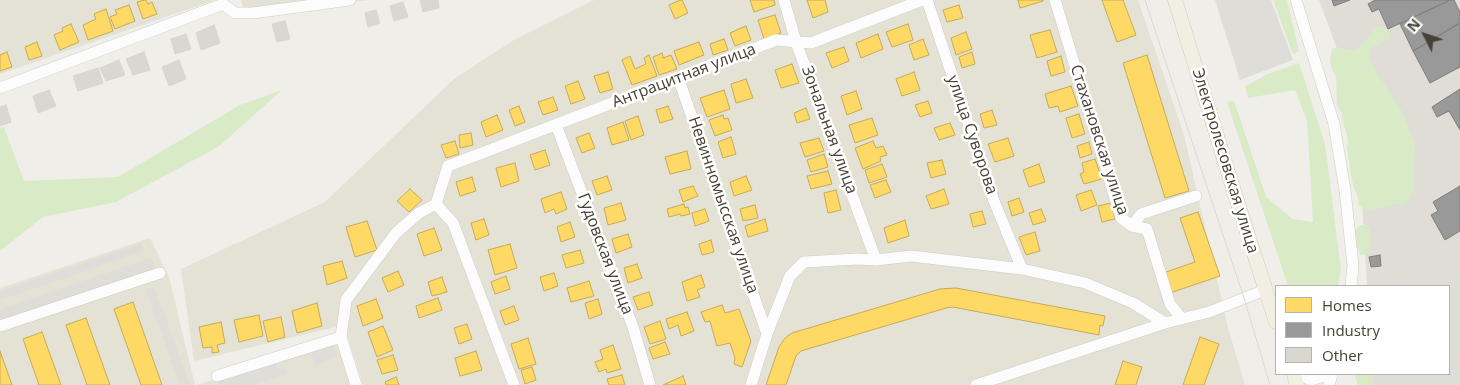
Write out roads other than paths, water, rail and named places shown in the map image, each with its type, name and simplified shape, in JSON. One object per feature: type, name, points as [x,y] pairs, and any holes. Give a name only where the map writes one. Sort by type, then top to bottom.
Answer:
[{"type":"main road","name":"Электролесовская улица","points":[[1175,0],[1275,319]]},
{"type":"street","points":[[0,88],[223,2],[235,13],[253,13],[350,0]]},
{"type":"street","name":"Зональная улица","points":[[784,0],[796,42],[876,260]]},
{"type":"street","name":"Антрацитная улица","points":[[436,204],[448,166],[776,40],[811,43],[922,0]]},
{"type":"street","name":"улица Суворова","points":[[927,0],[994,201],[1022,269]]},
{"type":"street","name":"Стахановская улица","points":[[1055,0],[1121,218],[1132,226],[1147,229],[1170,304],[1182,319]]},
{"type":"street","points":[[1296,0],[1334,124],[1345,190],[1353,266],[1351,285]]},
{"type":"street","name":"Невинномысская улица","points":[[678,77],[767,334]]},
{"type":"street","name":"Гудовская улица","points":[[556,125],[633,327],[650,385]]},
{"type":"street","points":[[1132,226],[1141,214],[1196,196]]},
{"type":"street","points":[[356,385],[341,337],[346,300],[396,233],[419,213],[436,204],[453,223],[514,385]]},
{"type":"street","points":[[751,385],[767,334],[790,276],[804,262],[857,259],[876,260],[911,256],[1022,269],[1085,283],[1134,303],[1165,323]]},
{"type":"street","points":[[0,326],[160,273]]},
{"type":"street","points":[[976,385],[1165,323],[1209,312],[1265,290]]},
{"type":"street","points":[[217,376],[341,337]]},
{"type":"street","points":[[1302,375],[1311,380],[1324,375]]},
{"type":"tram line","points":[[1145,0],[1244,298],[1270,385]]}]
